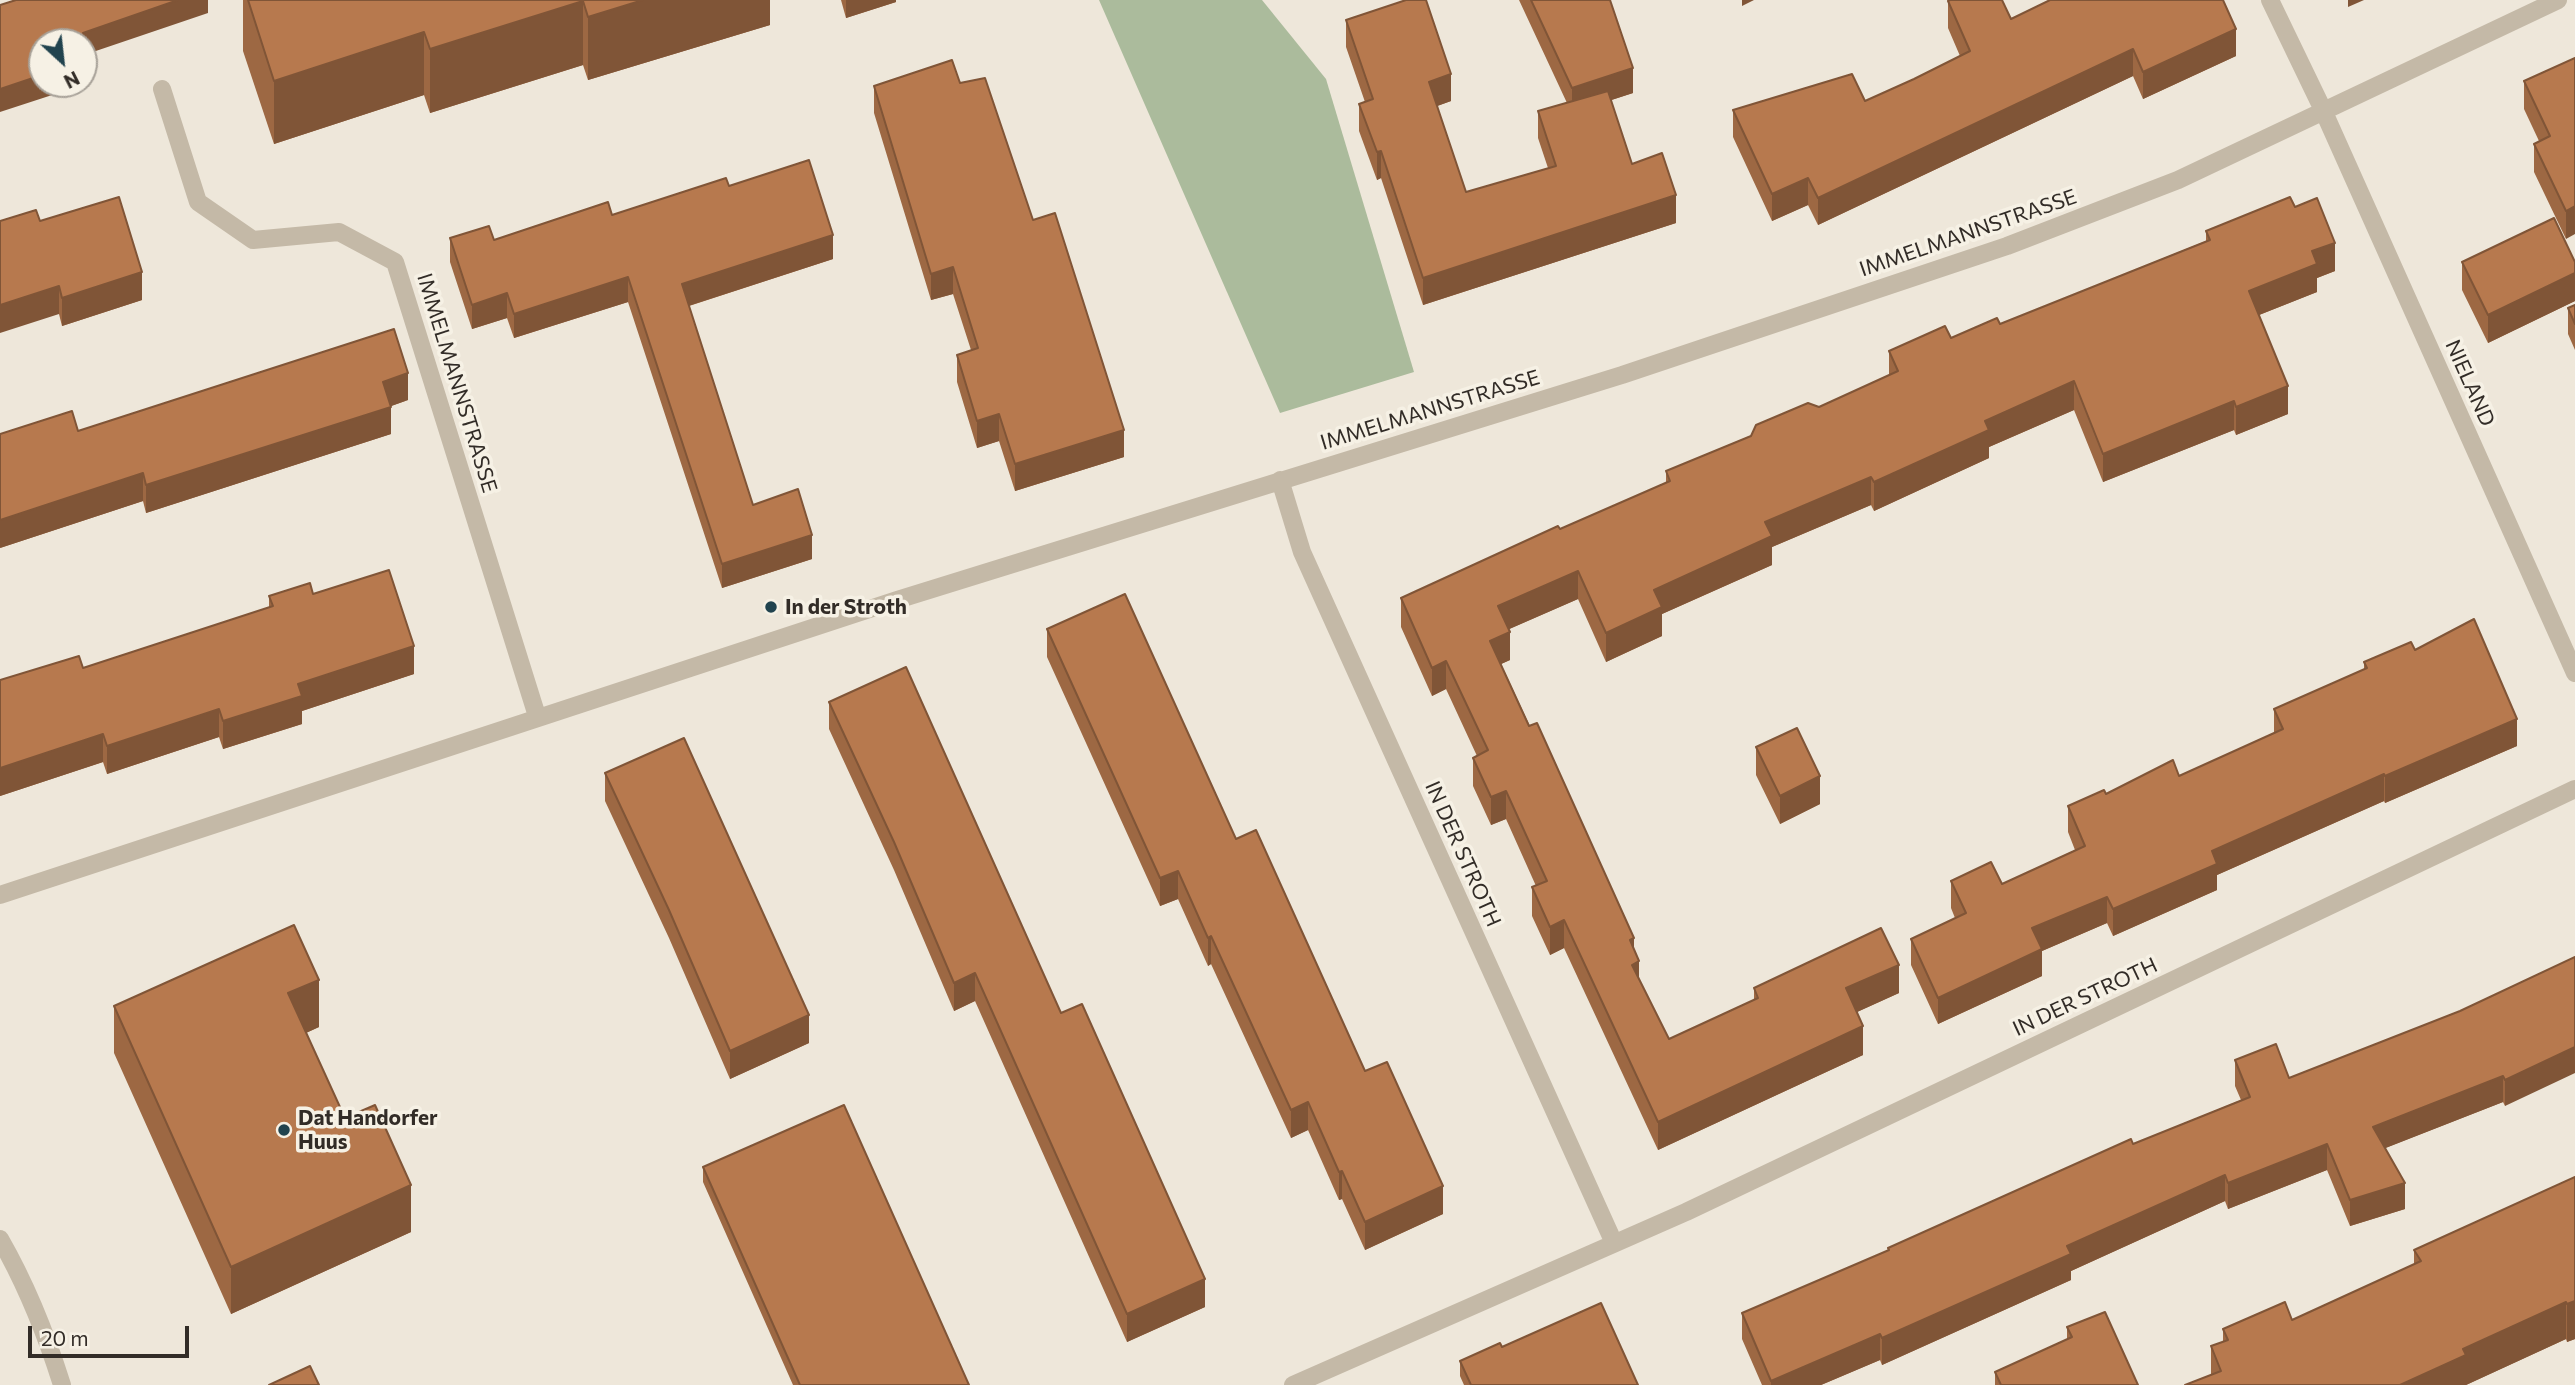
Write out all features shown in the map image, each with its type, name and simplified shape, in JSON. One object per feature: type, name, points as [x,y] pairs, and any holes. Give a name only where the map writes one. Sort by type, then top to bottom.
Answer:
[{"type":"street","points":[[2270,0],[2323,110]]},
{"type":"street","name":"IMMELMANNSTRASSE","points":[[0,895],[944,584],[1622,375],[2007,247],[2178,180],[2558,0]]},
{"type":"street","name":"IMMELMANNSTRASSE","points":[[162,89],[198,202],[253,240],[339,232],[395,262],[537,716]]},
{"type":"street","name":"NIELAND","points":[[2323,110],[2575,673]]},
{"type":"street","name":"IN DER STROTH","points":[[1280,480],[1302,552],[1614,1243]]},
{"type":"street","name":"IN DER STROTH","points":[[1293,1385],[1686,1212],[2575,789]]},
{"type":"street","points":[[0,1239],[15,1264],[45,1330],[62,1385]]},
{"type":"green space","points":[[1099,0],[1262,0],[1326,79],[1414,372],[1280,413]]},
{"type":"building","points":[[16,0],[178,0],[97,28],[28,28],[28,80],[0,89],[0,5]]},
{"type":"building","points":[[248,0],[643,0],[588,17],[583,1],[430,49],[424,32],[274,81]]},
{"type":"building","points":[[1406,0],[1426,0],[1451,74],[1429,82],[1466,192],[1556,166],[1538,111],[1608,91],[1632,164],[1662,153],[1676,195],[1423,278],[1381,151],[1377,152],[1359,104],[1373,99],[1346,20]]},
{"type":"building","points":[[1531,0],[1610,0],[1633,68],[1572,88]]},
{"type":"building","points":[[2002,0],[2011,19],[2050,0],[2223,0],[2236,29],[2143,72],[2133,49],[1818,198],[1808,178],[1772,194],[1733,110],[1852,74],[1865,101],[1970,51],[1948,1]]},
{"type":"building","points":[[2575,58],[2575,206],[2566,211],[2534,144],[2550,136],[2524,81]]},
{"type":"building","points":[[952,60],[960,83],[985,78],[1033,220],[1055,213],[1124,430],[1015,464],[999,414],[977,421],[957,355],[978,348],[953,267],[931,274],[874,86]]},
{"type":"building","points":[[809,160],[833,235],[682,284],[753,505],[798,489],[812,535],[722,564],[628,277],[514,314],[507,293],[472,305],[450,238],[489,226],[494,240],[608,202],[612,215],[726,178],[729,186]]},
{"type":"building","points":[[119,197],[142,272],[62,298],[59,286],[0,305],[0,221],[36,210],[40,221]]},
{"type":"building","points":[[2290,197],[2295,207],[2317,198],[2335,243],[2312,251],[2317,264],[2249,291],[2288,386],[2236,407],[2234,401],[2103,454],[2074,381],[1985,421],[1989,430],[1874,482],[1871,477],[1765,522],[1772,536],[1654,590],[1662,607],[1606,633],[1578,571],[1498,606],[1510,632],[1490,641],[1529,726],[1537,723],[1634,938],[1630,940],[1639,961],[1632,965],[1669,1039],[1758,998],[1754,988],[1881,928],[1899,965],[1846,988],[1863,1026],[1658,1122],[1564,920],[1550,927],[1532,887],[1547,881],[1506,791],[1491,797],[1473,758],[1488,750],[1446,661],[1432,668],[1401,598],[1558,526],[1560,529],[1670,481],[1666,471],[1751,436],[1756,425],[1808,403],[1819,407],[1898,371],[1889,351],[1945,326],[1951,338],[1997,318],[2000,324],[2210,240],[2206,231]]},
{"type":"building","points":[[2554,218],[2575,262],[2575,273],[2488,315],[2462,262]]},
{"type":"building","points":[[2575,305],[2575,324],[2568,308]]},
{"type":"building","points":[[394,329],[408,373],[383,382],[391,407],[146,485],[143,473],[0,520],[0,434],[72,411],[78,431]]},
{"type":"building","points":[[389,570],[414,646],[298,684],[302,696],[223,721],[219,709],[107,746],[103,734],[0,768],[0,680],[79,656],[83,668],[273,606],[269,596],[310,583],[313,594]]},
{"type":"building","points":[[1125,594],[1236,839],[1256,830],[1365,1071],[1387,1062],[1443,1186],[1365,1222],[1308,1102],[1291,1110],[1178,871],[1160,878],[1047,629]]},
{"type":"building","points":[[2474,619],[2517,719],[2385,776],[2384,774],[2212,851],[2217,864],[2113,909],[2107,897],[2032,928],[2042,949],[1938,998],[1911,939],[1966,913],[1951,881],[1991,862],[2002,884],[2085,846],[2068,806],[2104,790],[2106,794],[2173,760],[2179,776],[2283,729],[2274,709],[2367,668],[2364,662],[2411,642],[2415,650]]},
{"type":"building","points":[[906,667],[1061,1013],[1082,1004],[1205,1279],[1127,1314],[975,973],[954,983],[894,842],[829,702]]},
{"type":"building","points":[[1797,728],[1820,776],[1780,796],[1756,747]]},
{"type":"building","points":[[684,738],[809,1015],[730,1051],[669,910],[605,773]]},
{"type":"building","points":[[294,925],[319,980],[288,993],[345,1118],[375,1105],[411,1185],[231,1267],[114,1006]]},
{"type":"building","points":[[2575,957],[2575,1047],[2505,1080],[2503,1076],[2373,1127],[2405,1183],[2350,1200],[2327,1144],[2228,1183],[2225,1175],[2067,1246],[2071,1254],[1882,1338],[1880,1334],[1771,1381],[1742,1313],[1889,1250],[1888,1248],[2131,1139],[2133,1144],[2250,1097],[2235,1060],[2276,1044],[2289,1078],[2460,1011]]},
{"type":"building","points":[[844,1105],[969,1385],[800,1385],[703,1167]]},
{"type":"building","points":[[2575,1177],[2575,1301],[2566,1302],[2463,1349],[2466,1355],[2400,1385],[2185,1385],[2221,1371],[2211,1346],[2228,1340],[2223,1329],[2285,1302],[2292,1320],[2421,1261],[2414,1250]]},
{"type":"building","points":[[1601,1303],[1638,1385],[1471,1385],[1460,1361],[1500,1343],[1502,1347]]},
{"type":"building","points":[[2105,1312],[2138,1385],[2001,1385],[1995,1372],[2072,1337],[2067,1327]]},
{"type":"building","points":[[310,1366],[319,1385],[269,1385]]},
{"type":"place","name":"In der Stroth","points":[[771,607]]},
{"type":"place","name":"Dat Handorfer Huus","points":[[284,1130]]}]
